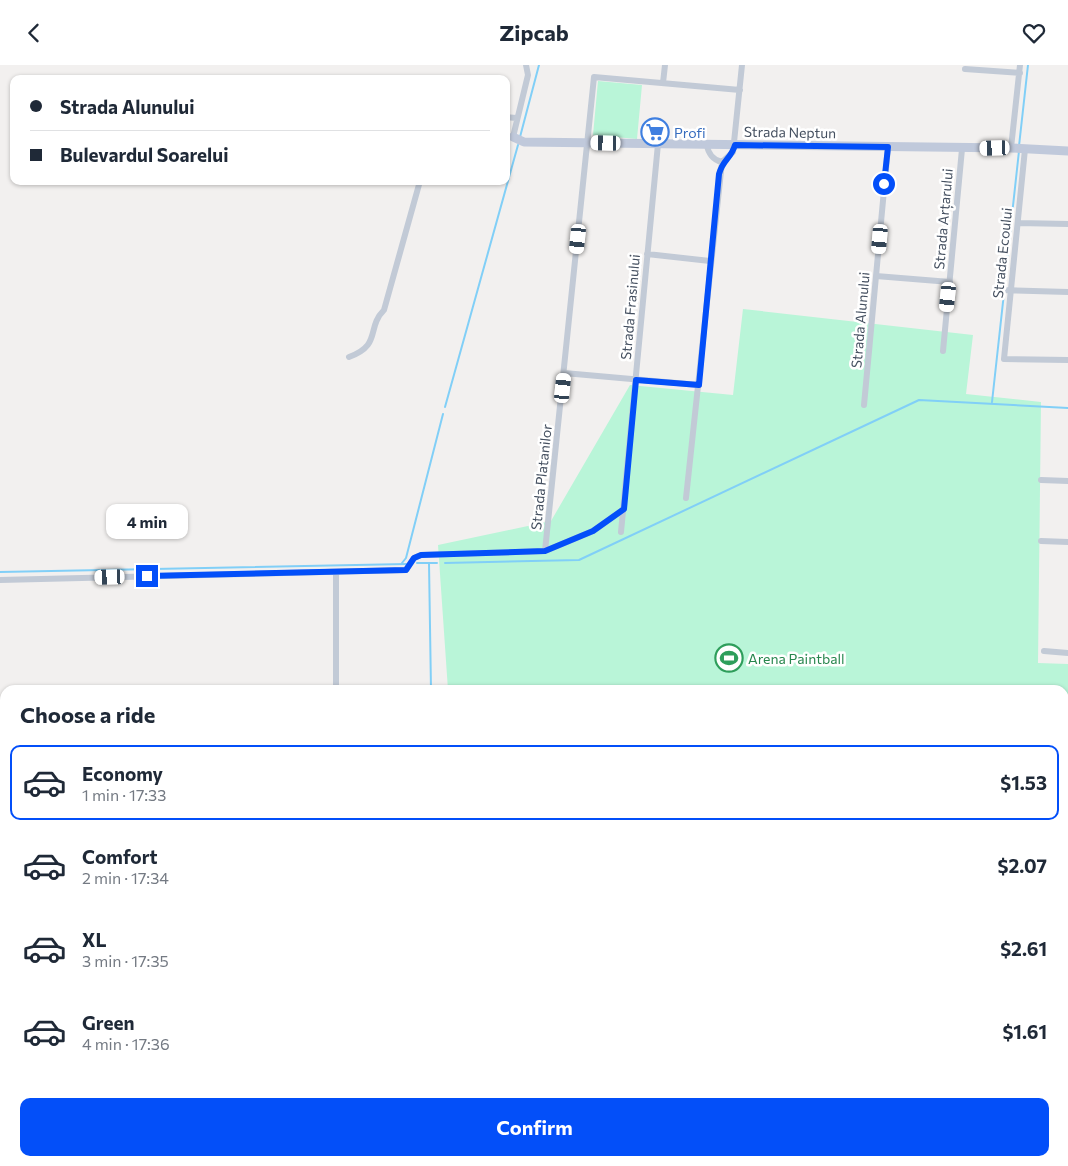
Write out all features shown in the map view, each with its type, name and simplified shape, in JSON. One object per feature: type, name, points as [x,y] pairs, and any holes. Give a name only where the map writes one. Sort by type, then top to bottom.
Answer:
[{"type":"street","points":[[513,137],[528,75],[526,65]]},
{"type":"street","points":[[665,65],[664,83],[740,90]]},
{"type":"street","points":[[686,498],[722,163],[733,152],[735,145],[742,65]]},
{"type":"street","name":"Strada Ecoului","points":[[1020,65],[1018,223],[1005,291],[1004,359],[1068,360]]},
{"type":"street","points":[[965,69],[1020,73]]},
{"type":"street","name":"Strada Platanilor","points":[[545,551],[594,77],[664,83]]},
{"type":"street","points":[[510,118],[516,119]]},
{"type":"street","name":"Strada Neptun","points":[[513,137],[524,142],[962,149],[1018,148],[1068,151]]},
{"type":"street","name":"Strada Frasinului","points":[[621,532],[658,144]]},
{"type":"street","points":[[707,145],[711,156],[722,163]]},
{"type":"street","name":"Strada Alunului","points":[[864,405],[888,147]]},
{"type":"street","name":"Strada Arțarului","points":[[944,351],[962,149]]},
{"type":"street","points":[[349,357],[362,352],[371,342],[378,317],[384,310],[419,185]]},
{"type":"street","points":[[1018,223],[1068,224]]},
{"type":"street","points":[[647,254],[710,261]]},
{"type":"street","points":[[876,276],[950,282]]},
{"type":"street","points":[[1005,291],[1068,292]]},
{"type":"street","points":[[564,373],[699,385]]},
{"type":"street","points":[[1041,480],[1068,481]]},
{"type":"street","points":[[0,580],[406,570],[414,558],[435,553],[545,551],[593,531],[624,509]]},
{"type":"street","points":[[1041,541],[1068,541]]},
{"type":"street","points":[[336,572],[336,685]]},
{"type":"street","points":[[1044,651],[1068,653]]},
{"type":"green space","points":[[598,81],[642,85],[637,139],[593,135]]},
{"type":"green space","points":[[743,309],[973,335],[966,394],[1041,402],[1038,663],[1068,664],[1068,685],[448,685],[438,545],[551,521],[630,385],[733,395]]},
{"type":"waterway","points":[[520,137],[539,65]]},
{"type":"waterway","points":[[1019,146],[1028,65]]},
{"type":"waterway","points":[[510,174],[518,145]]},
{"type":"waterway","points":[[1004,288],[1019,151]]},
{"type":"waterway","points":[[445,407],[507,185]]},
{"type":"waterway","points":[[992,402],[1004,293]]},
{"type":"waterway","points":[[445,563],[579,560],[919,400],[1068,408]]},
{"type":"waterway","points":[[402,563],[406,558],[443,414]]},
{"type":"waterway","points":[[417,563],[429,563]]},
{"type":"waterway","points":[[431,685],[429,563],[437,563]]},
{"type":"waterway","points":[[0,572],[407,564]]},
{"type":"place","name":"Profi","points":[[655,132]]},
{"type":"place","name":"Arena Paintball","points":[[729,658]]},
{"type":"route","points":[[147,576],[406,570],[414,558],[421,555],[435,553],[545,551],[593,531],[624,509],[636,380],[699,385],[719,174],[722,163],[733,152],[735,145],[888,147],[884,184]]}]
